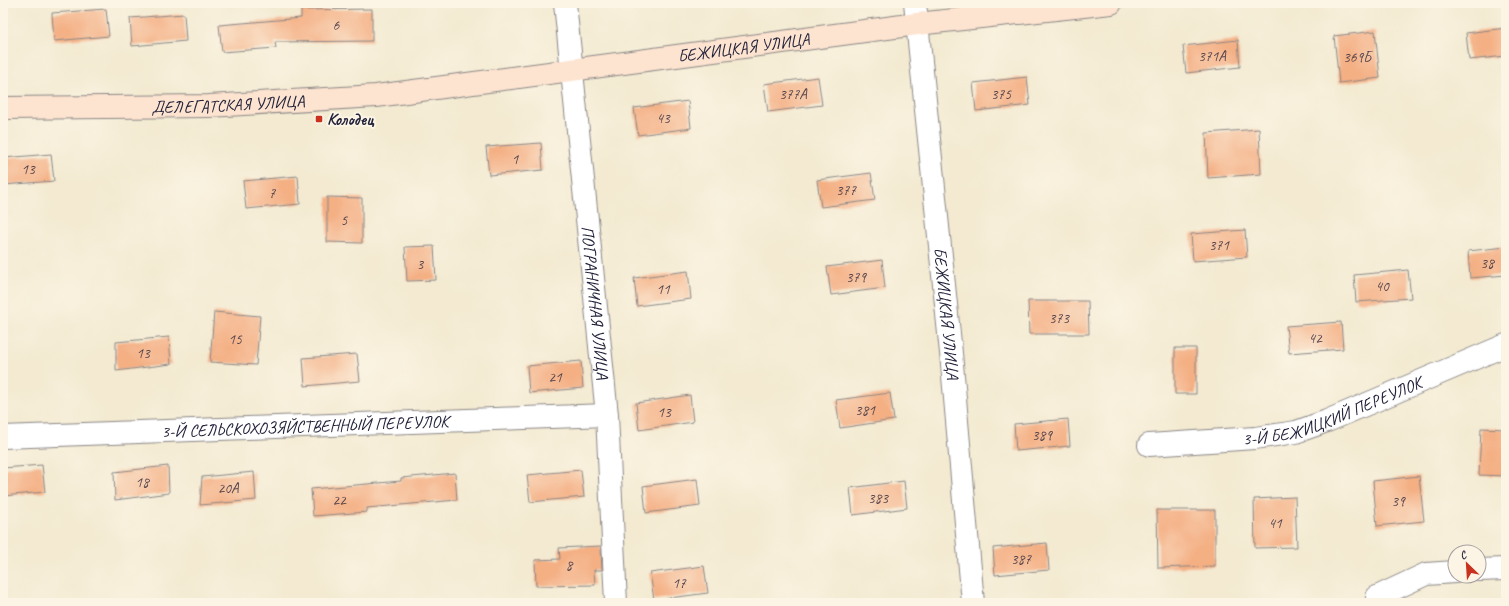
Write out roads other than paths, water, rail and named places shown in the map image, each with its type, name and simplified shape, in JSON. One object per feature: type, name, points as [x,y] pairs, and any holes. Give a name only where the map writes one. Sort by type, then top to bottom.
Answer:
[{"type":"street","name":"ПОГРАНИЧНАЯ УЛИЦА","points":[[565,3],[607,415],[616,603]]},
{"type":"street","points":[[915,3],[917,24]]},
{"type":"street","name":"БЕЖИЦКАЯ УЛИЦА","points":[[571,71],[917,24],[1111,3]]},
{"type":"street","name":"БЕЖИЦКАЯ УЛИЦА","points":[[917,24],[951,353],[973,603]]},
{"type":"street","name":"ДЕЛЕГАТСКАЯ УЛИЦА","points":[[3,108],[225,106],[376,96],[571,71]]},
{"type":"street","name":"3-Й БЕЖИЦКИЙ ПЕРЕУЛОК","points":[[1149,445],[1255,438],[1296,432],[1327,421],[1506,345]]},
{"type":"street","name":"3-Й СЕЛЬСКОХОЗЯЙСТВЕННЫЙ ПЕРЕУЛОК","points":[[3,437],[607,415]]},
{"type":"street","points":[[1487,570],[1506,569]]},
{"type":"street","points":[[1377,597],[1426,574],[1447,573]]},
{"type":"place","name":"Колодец","points":[[319,119]]}]
